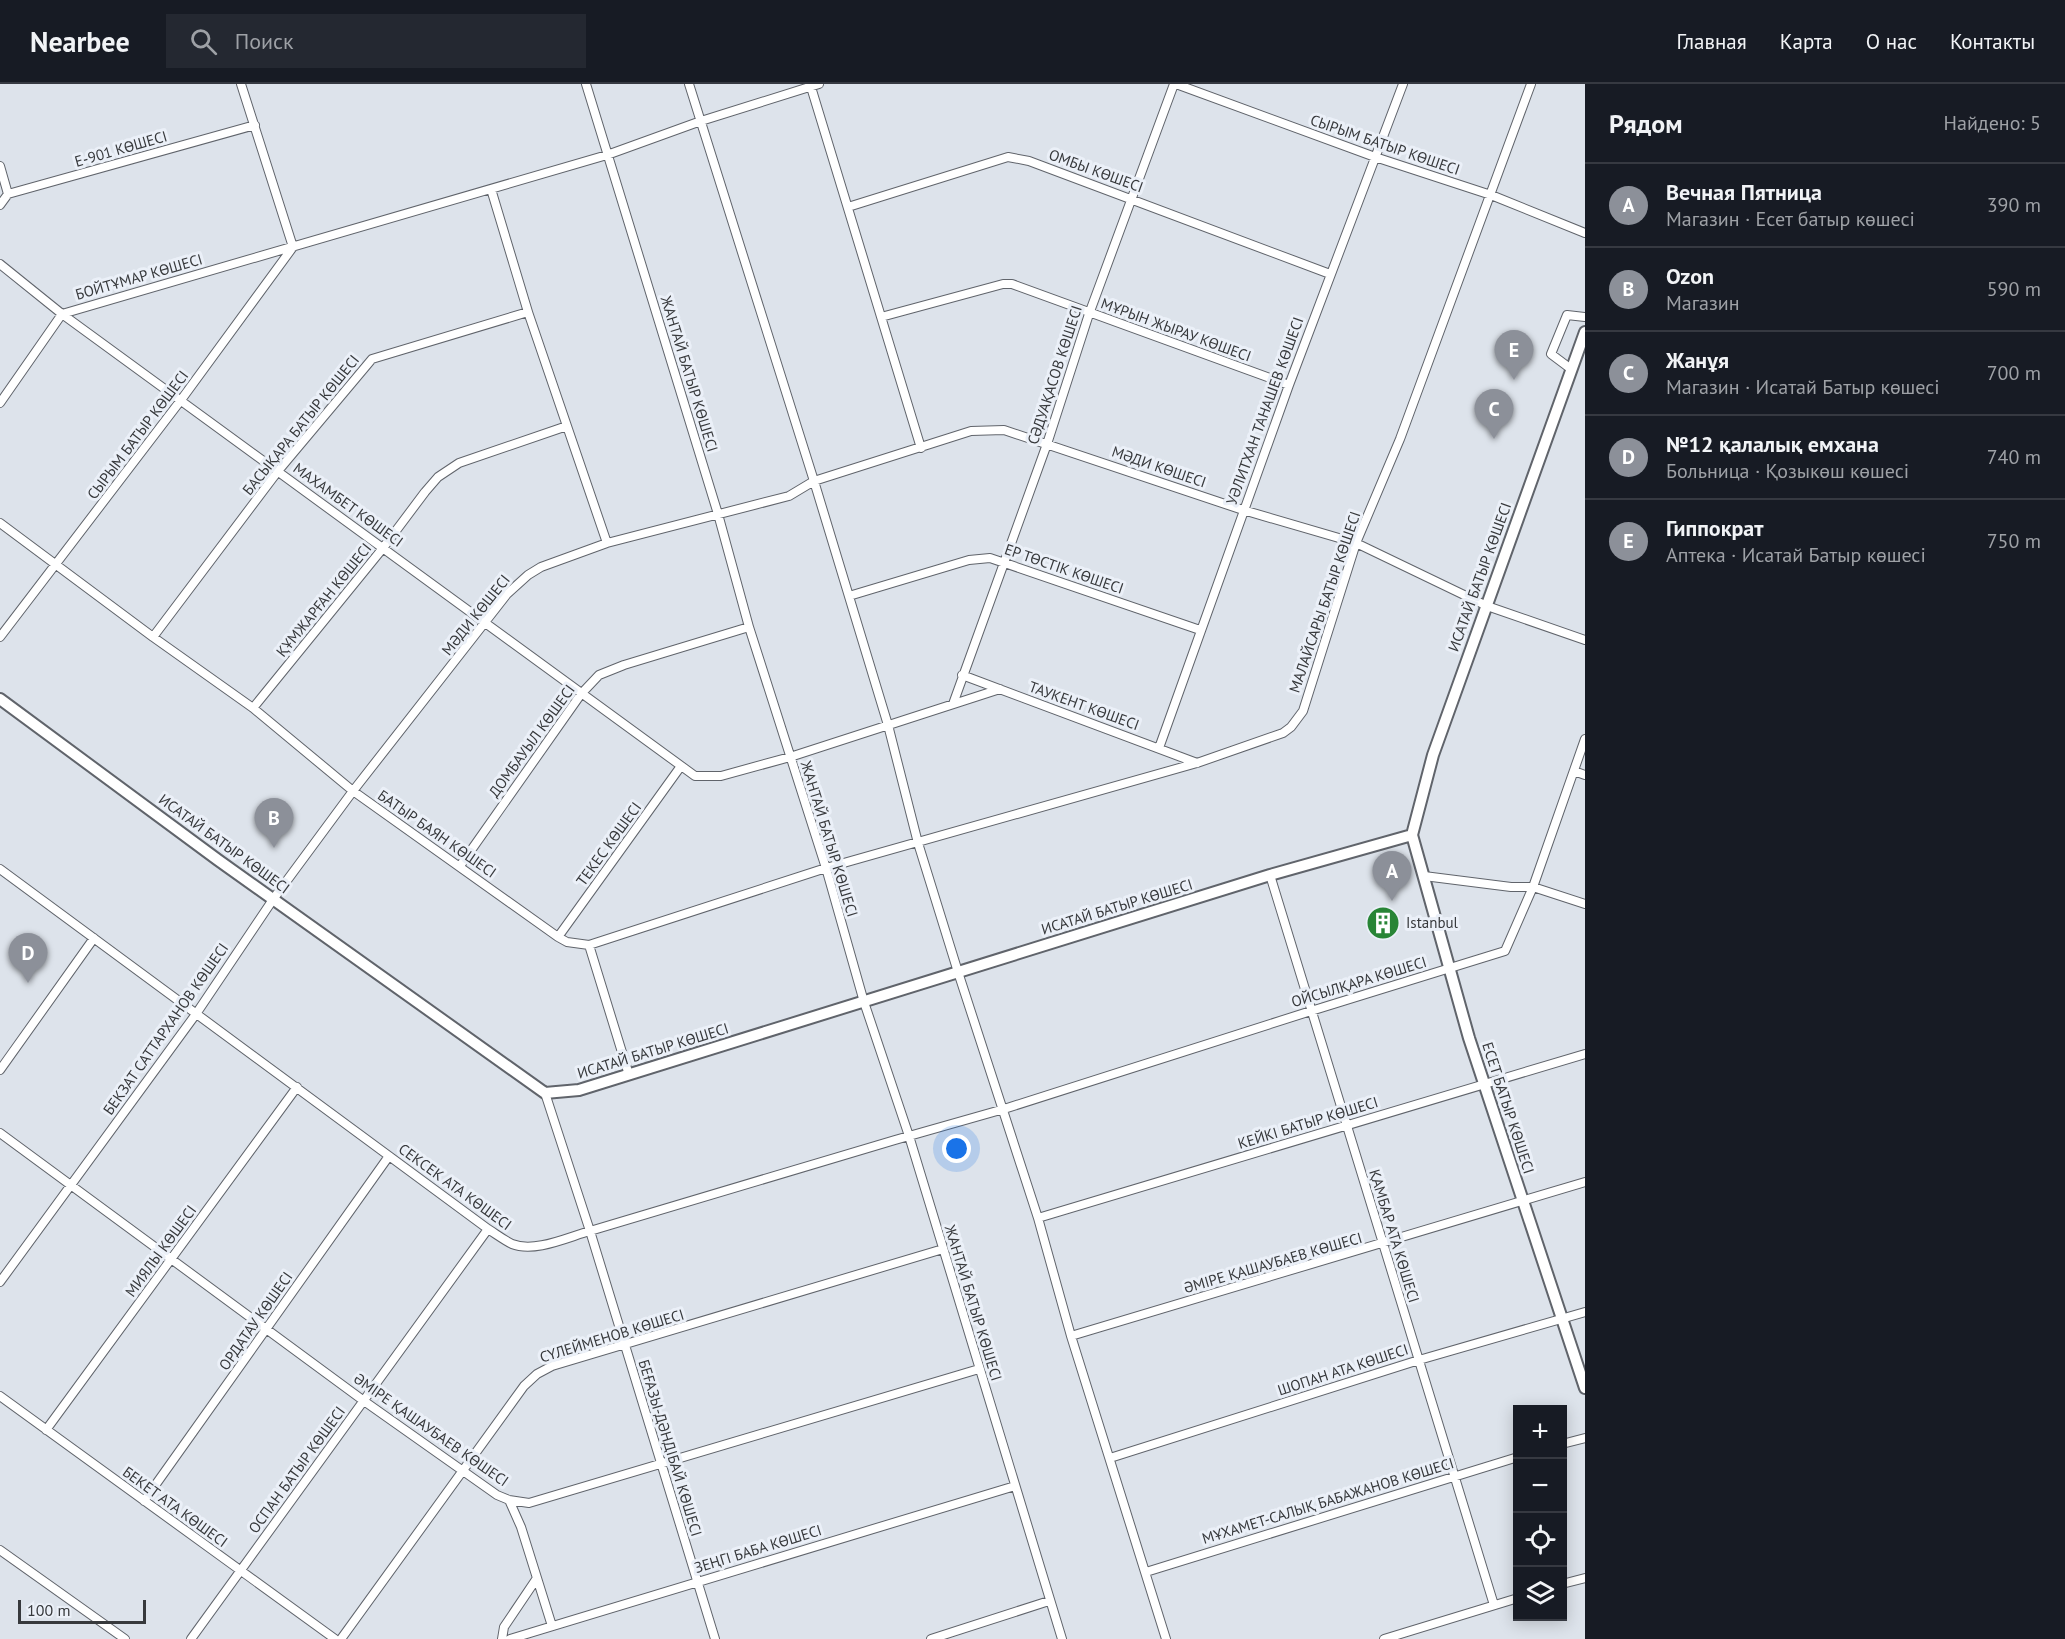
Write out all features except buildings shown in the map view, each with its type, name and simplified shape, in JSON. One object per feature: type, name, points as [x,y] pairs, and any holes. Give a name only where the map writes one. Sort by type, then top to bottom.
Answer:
[{"type":"street","points":[[241,84],[293,247]]},
{"type":"street","name":"ЖАНТАЙ БАТЫР КӨШЕСІ","points":[[586,84],[718,514],[750,627],[826,868],[864,1002],[909,1136],[1062,1639]]},
{"type":"street","points":[[689,84],[888,725],[918,843],[980,1044],[1004,1109],[1038,1218],[1071,1336],[1166,1639]]},
{"type":"street","name":"СЫРЫМ БАТЫР КӨШЕСІ","points":[[1175,84],[1375,157],[1491,195],[1585,233]]},
{"type":"street","name":"СӘДУАҚАСОВ КӨШЕСІ","points":[[953,705],[1047,444],[1089,314],[1175,84]]},
{"type":"street","name":"УӘЛИТХАН ТАНАШЕВ КӨШЕСІ","points":[[1159,748],[1243,510],[1403,84]]},
{"type":"street","name":"МАЛАЙСАРЫ БАТЫР КӨШЕСІ","points":[[918,843],[1197,763],[1282,733],[1291,727],[1303,711],[1356,543],[1400,439],[1532,84]]},
{"type":"street","points":[[701,121],[815,85],[848,207],[921,448]]},
{"type":"street","name":"БОЙТҰМАР КӨШЕСІ","points":[[0,403],[62,314],[607,155],[701,121]]},
{"type":"street","name":"Е-901 КӨШЕСІ","points":[[8,194],[255,125]]},
{"type":"street","name":"ОМБЫ КӨШЕСІ","points":[[848,207],[1008,157],[1029,161],[1330,274]]},
{"type":"street","points":[[0,165],[8,194],[0,205]]},
{"type":"street","points":[[491,189],[528,312],[607,543]]},
{"type":"street","name":"СЫРЫМ БАТЫР КӨШЕСІ","points":[[0,637],[181,400],[293,247]]},
{"type":"street","name":"МАХАМБЕТ КӨШЕСІ","points":[[0,264],[62,314],[695,776],[721,776],[790,757],[1000,689]]},
{"type":"street","name":"МҰРЫН ЖЫРАУ КӨШЕСІ","points":[[881,318],[1012,284],[1089,314],[1289,385]]},
{"type":"street","name":"БАСЫҚАРА БАТЫР КӨШЕСІ","points":[[153,637],[278,471],[372,359],[528,312]]},
{"type":"street","points":[[1571,369],[1551,354],[1567,315],[1585,316]]},
{"type":"street","name":"ИСАТАЙ БАТЫР КӨШЕСІ","points":[[0,699],[218,860],[545,1093],[579,1090],[1270,875],[1413,835],[1433,754],[1462,669],[1487,606],[1585,332]]},
{"type":"street","name":"ҚҰМЖАРҒАН КӨШЕСІ","points":[[253,708],[383,549],[438,477],[459,463],[567,426]]},
{"type":"street","name":"МӘДИ КӨШЕСІ","points":[[353,791],[507,594],[528,575],[541,567],[607,543],[789,496],[814,481],[971,431],[1004,430],[1243,510],[1356,543],[1487,606],[1585,640]]},
{"type":"street","name":"БАТЫР БАЯН КӨШЕСІ","points":[[0,524],[253,708],[353,791],[558,937],[567,942],[589,945]]},
{"type":"street","name":"ЕР ТӨСТІК КӨШЕСІ","points":[[849,596],[969,560],[990,558],[1200,630]]},
{"type":"street","name":"ДОМБАУЫЛ КӨШЕСІ","points":[[460,866],[581,694],[599,675],[750,627]]},
{"type":"street","name":"ТАУКЕНТ КӨШЕСІ","points":[[962,675],[1197,763]]},
{"type":"street","name":"ОЙСЫЛҚАРА КӨШЕСІ","points":[[1004,1109],[1449,968],[1477,962],[1505,951],[1533,887],[1585,739]]},
{"type":"street","name":"ТЕКЕС КӨШЕСІ","points":[[558,937],[681,766]]},
{"type":"street","points":[[1574,771],[1585,775]]},
{"type":"street","name":"БЕКЗАТ САТТАРХАНОВ КӨШЕСІ","points":[[0,1282],[196,1014],[274,898],[353,791]]},
{"type":"street","name":"ЕСЕТ БАТЫР КӨШЕСІ","points":[[1413,835],[1469,1038],[1585,1388]]},
{"type":"street","points":[[628,1075],[589,945],[826,868],[918,843]]},
{"type":"street","name":"СЕКСЕК АТА КӨШЕСІ","points":[[0,869],[488,1229],[512,1244],[524,1247],[590,1231],[1004,1109]]},
{"type":"street","name":"ҚАМБАР АТА КӨШЕСІ","points":[[1270,875],[1345,1126],[1494,1605]]},
{"type":"street","points":[[1424,876],[1511,887],[1533,887],[1585,904]]},
{"type":"street","points":[[0,1070],[94,938]]},
{"type":"street","name":"КЕЙКІ БАТЫР КӨШЕСІ","points":[[1038,1218],[1585,1054]]},
{"type":"street","name":"МИЯЛЫ КӨШЕСІ","points":[[46,1430],[297,1087]]},
{"type":"street","name":"БЕҒАЗЫ-ДӘНДІБАЙ КӨШЕСІ","points":[[545,1093],[590,1231],[715,1639]]},
{"type":"street","name":"ӘМІРЕ ҚАШАУБАЕВ КӨШЕСІ","points":[[0,1133],[364,1401],[496,1495],[509,1500],[529,1503],[979,1369]]},
{"type":"street","name":"ОРДАТАУ КӨШЕСІ","points":[[144,1502],[389,1156]]},
{"type":"street","name":"ӘМІРЕ ҚАШАУБАЕВ КӨШЕСІ","points":[[1071,1336],[1585,1182]]},
{"type":"street","name":"ОСПАН БАТЫР КӨШЕСІ","points":[[191,1639],[488,1229]]},
{"type":"street","name":"СҮЛЕЙМЕНОВ КӨШЕСІ","points":[[341,1639],[524,1386],[537,1374],[552,1366],[943,1250]]},
{"type":"street","name":"ШОПАН АТА КӨШЕСІ","points":[[1110,1458],[1419,1360],[1585,1312]]},
{"type":"street","name":"БЕКЕТ АТА КӨШЕСІ","points":[[0,1396],[335,1639]]},
{"type":"street","points":[[1567,1443],[1585,1438]]},
{"type":"street","name":"МҰХАМЕТ-САЛЫҚ БАБАЖАНОВ КӨШЕСІ","points":[[1146,1572],[1513,1458]]},
{"type":"street","name":"ЗЕҢГІ БАБА КӨШЕСІ","points":[[510,1639],[1015,1486]]},
{"type":"street","points":[[509,1500],[521,1527],[552,1626]]},
{"type":"street","points":[[0,1550],[126,1639]]},
{"type":"street","points":[[502,1639],[504,1627],[537,1578]]},
{"type":"street","points":[[1567,1583],[1585,1578]]},
{"type":"street","points":[[1384,1639],[1513,1599]]},
{"type":"street","points":[[931,1639],[1049,1601]]},
{"type":"place","name":"Гиппократ","points":[[1514,380]]},
{"type":"place","name":"Жанұя","points":[[1494,439]]},
{"type":"place","name":"Ozon","points":[[274,848]]},
{"type":"place","name":"Вечная Пятница","points":[[1392,901]]},
{"type":"place","name":"Istanbul","points":[[1383,923]]},
{"type":"place","name":"№12 қалалық емхана","points":[[28,983]]}]
